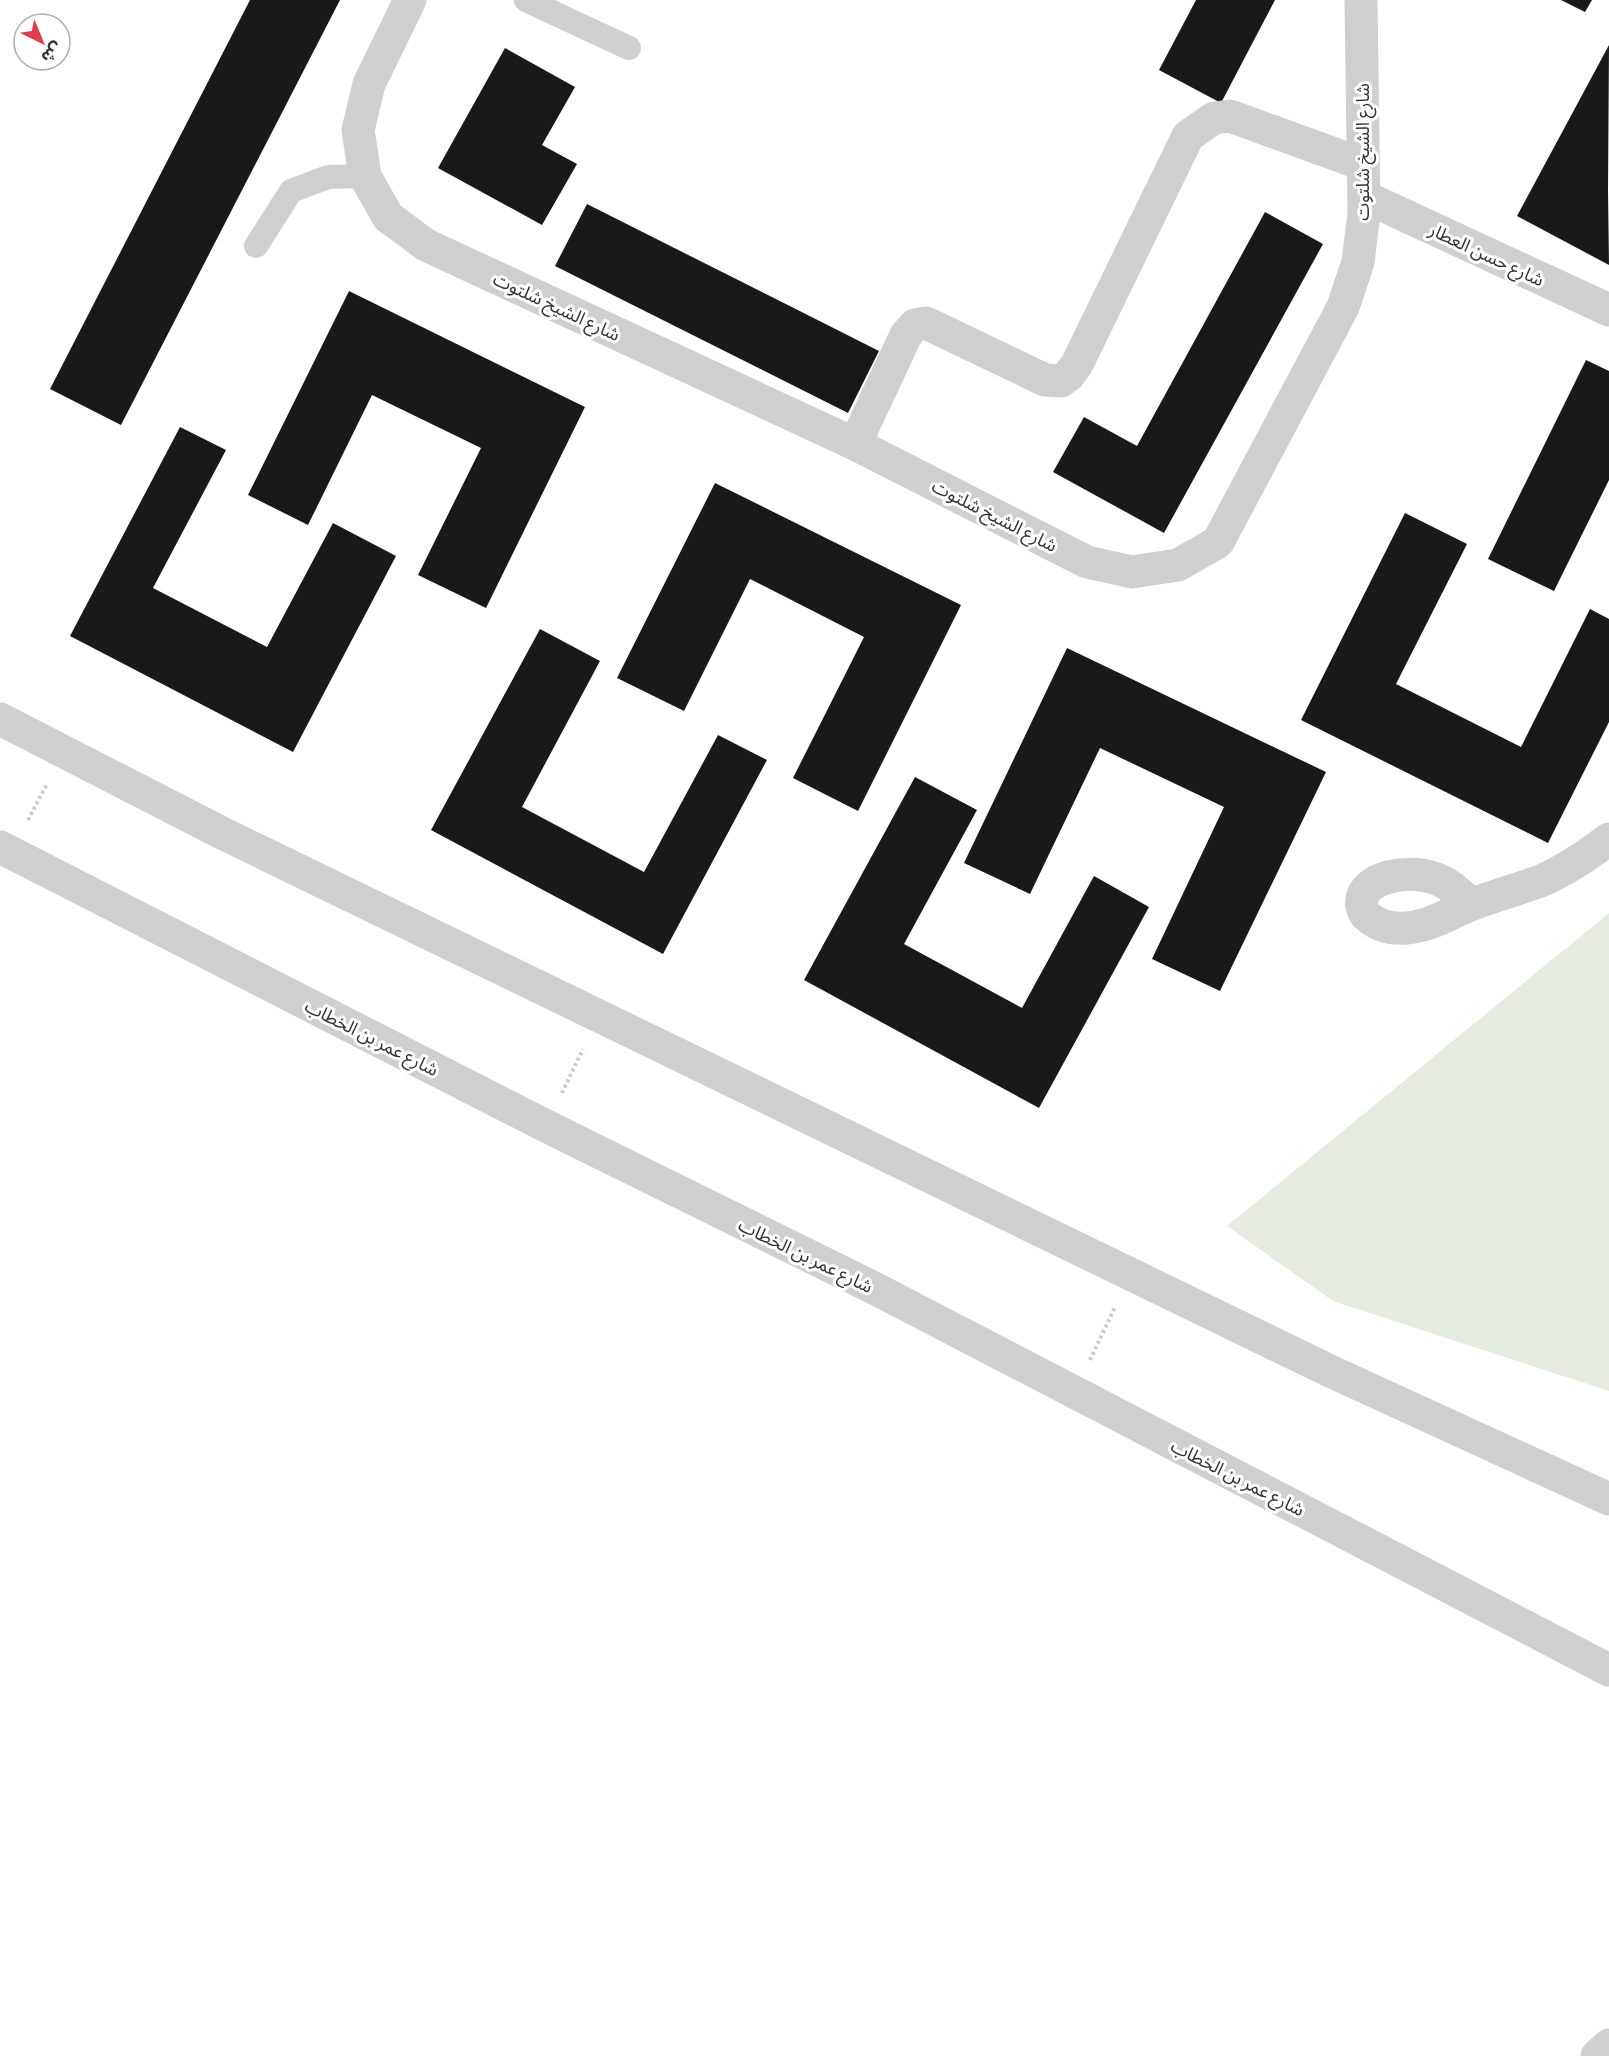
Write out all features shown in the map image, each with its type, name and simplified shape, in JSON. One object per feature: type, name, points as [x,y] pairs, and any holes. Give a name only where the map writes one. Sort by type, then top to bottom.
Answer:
[{"type":"street","name":"شارع الشيخ شلتوت","points":[[410,0],[369,84],[358,130],[365,176],[388,216],[426,245],[855,444],[1087,562],[1132,572],[1178,566],[1218,542],[1343,307],[1358,262],[1365,197],[1362,164],[1361,0]]},
{"type":"street","points":[[855,444],[906,335],[915,325],[926,323],[1045,380],[1061,381],[1069,375],[1077,364],[1188,136],[1214,118],[1230,117],[1362,164]]},
{"type":"street","name":"شارع حسن العطار","points":[[1365,197],[1609,310]]},
{"type":"street","points":[[0,719],[222,833],[1340,1376],[1609,1499]]},
{"type":"street","points":[[1471,904],[1544,879],[1573,864],[1609,839]]},
{"type":"street","name":"شارع عمر بن الخطاب","points":[[6,850],[546,1126],[876,1289],[1609,1670]]},
{"type":"street","points":[[1597,2056],[1609,2045]]},
{"type":"lane","points":[[526,0],[629,48]]},
{"type":"lane","points":[[256,246],[291,191],[328,177],[365,176]]},
{"type":"path","points":[[6,850],[65,752]]},
{"type":"path","points":[[546,1126],[599,1016]]},
{"type":"path","points":[[1074,1392],[1131,1274]]},
{"type":"shaded area","points":[[1609,913],[1609,1391],[1333,1301],[1227,1226]]},
{"type":"building","points":[[250,0],[340,0],[121,425],[50,389]]},
{"type":"building","points":[[1196,0],[1275,0],[1221,103],[1159,70]]},
{"type":"building","points":[[1561,0],[1592,0],[1585,12]]},
{"type":"building","points":[[1609,45],[1608,190],[1609,265],[1517,216]]},
{"type":"building","points":[[505,48],[575,87],[542,145],[577,164],[542,225],[438,168]]},
{"type":"building","points":[[587,204],[879,351],[848,413],[555,266]]},
{"type":"building","points":[[1265,212],[1323,244],[1164,533],[1053,472],[1084,417],[1137,446]]},
{"type":"building","points":[[349,291],[585,407],[486,608],[418,575],[481,448],[372,395],[308,525],[248,495]]},
{"type":"building","points":[[1586,360],[1609,371],[1609,480],[1554,591],[1488,559]]},
{"type":"building","points":[[180,427],[226,450],[153,588],[267,647],[333,523],[396,556],[293,752],[70,636]]},
{"type":"building","points":[[715,483],[961,605],[858,811],[793,778],[864,637],[750,579],[684,711],[617,678]]},
{"type":"building","points":[[1405,513],[1467,544],[1396,684],[1521,747],[1590,609],[1609,619],[1609,722],[1548,843],[1301,720]]},
{"type":"building","points":[[540,629],[600,661],[522,807],[644,872],[718,735],[767,760],[663,954],[431,830]]},
{"type":"building","points":[[1067,648],[1326,772],[1220,991],[1152,959],[1224,807],[1100,748],[1030,894],[964,863]]},
{"type":"building","points":[[915,777],[977,810],[904,944],[1022,1008],[1094,876],[1149,907],[1039,1108],[804,980]]}]
